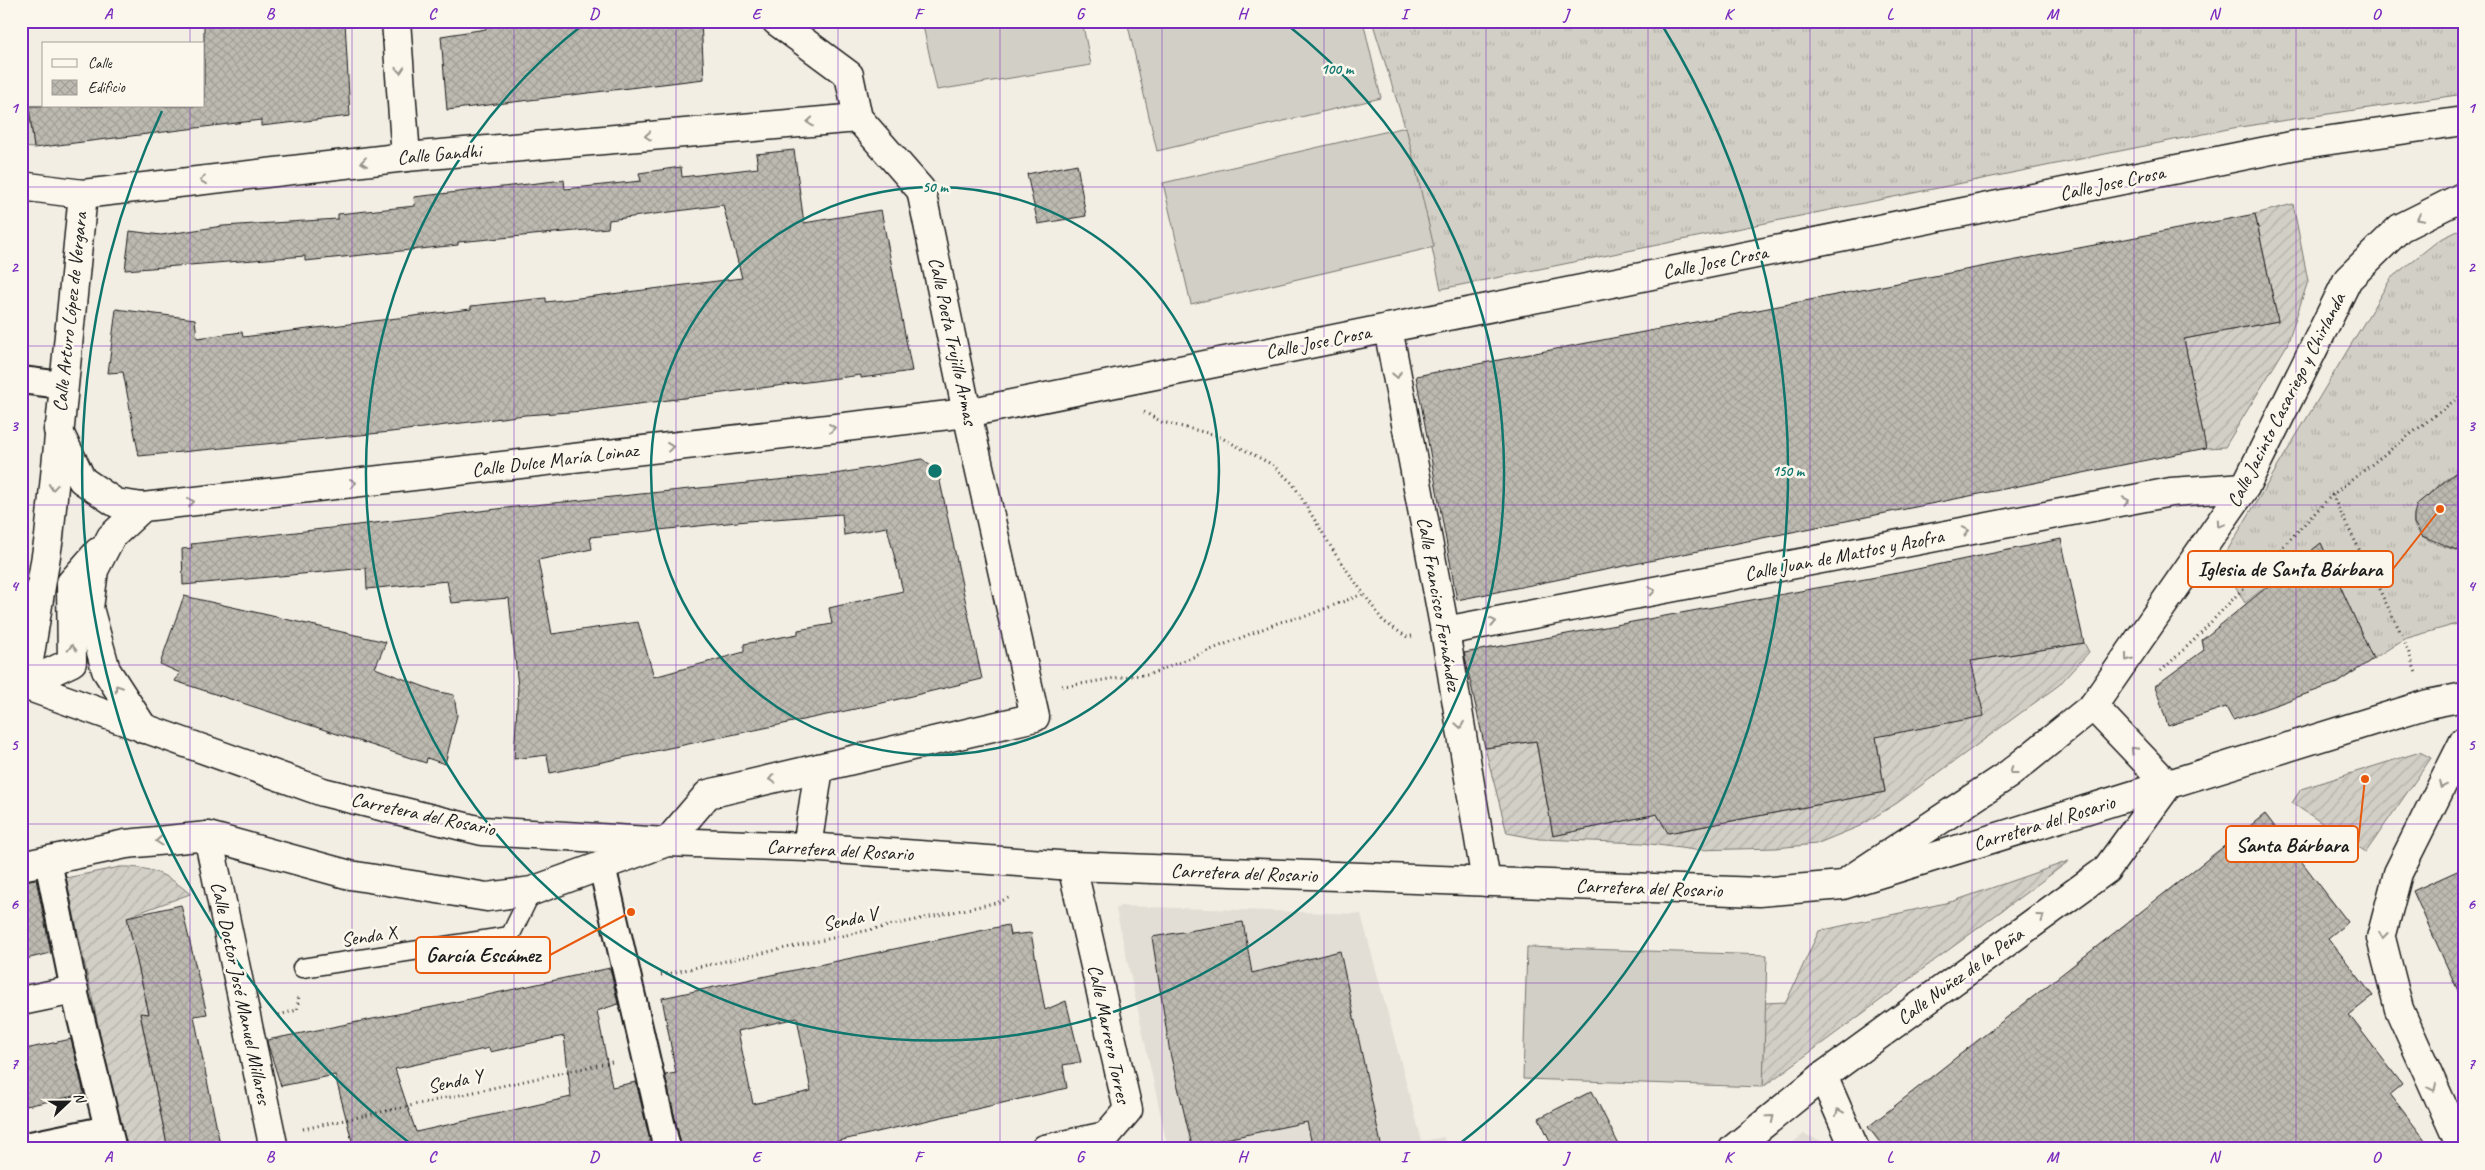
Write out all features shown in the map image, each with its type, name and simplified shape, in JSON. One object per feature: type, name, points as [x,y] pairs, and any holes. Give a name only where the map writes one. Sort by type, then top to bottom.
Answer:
[{"type":"street","points":[[396,21],[406,157]]},
{"type":"street","name":"Calle Poeta Trujillo Armas","points":[[776,21],[849,75],[858,118],[921,190],[1035,716],[819,768]]},
{"type":"street","name":"Calle Gandhi","points":[[21,186],[83,194],[406,157],[858,118]]},
{"type":"street","name":"Calle Jose Crosa","points":[[968,413],[2296,145],[2464,122]]},
{"type":"street","name":"Calle Arturo López de Vergara","points":[[22,685],[48,537],[62,385],[83,194]]},
{"type":"street","name":"Calle Jacinto Casariego y Chirlanda","points":[[1843,885],[2009,774],[2093,706],[2245,487],[2348,279],[2400,228],[2464,196]]},
{"type":"street","name":"Calle Francisco Fernández","points":[[1388,328],[1445,631],[1486,882]]},
{"type":"street","points":[[21,380],[62,385]]},
{"type":"street","name":"Calle Dulce María Loinaz","points":[[143,507],[968,413]]},
{"type":"street","name":"Calle Arturo López de Vergara","points":[[58,430],[82,480],[116,503],[143,507]]},
{"type":"street","name":"Calle Juan de Mattos y Azofra","points":[[1445,631],[2171,492],[2245,487]]},
{"type":"street","points":[[22,685],[72,662],[71,583],[111,537],[143,507]]},
{"type":"street","points":[[111,537],[94,570],[89,608],[106,670],[144,729]]},
{"type":"street","points":[[21,586],[44,565]]},
{"type":"street","name":"Carretera del Rosario","points":[[22,685],[323,792],[482,831],[667,842],[807,847],[1072,866],[1759,892],[1843,885],[2428,704],[2464,697]]},
{"type":"street","points":[[2093,706],[2168,784]]},
{"type":"street","points":[[2462,1149],[2399,1009],[2381,938],[2398,873],[2464,741]]},
{"type":"street","points":[[21,866],[126,844],[208,836],[350,875],[487,897],[532,891],[667,842],[708,794],[819,768],[807,847]]},
{"type":"street","name":"Calle Nuñez de la Peña","points":[[1733,1149],[1823,1076],[2106,870],[2168,784]]},
{"type":"street","name":"Calle Doctor José Manuel Millares","points":[[208,836],[272,1143]]},
{"type":"street","points":[[21,1147],[110,1139],[74,990],[48,860]]},
{"type":"street","points":[[602,866],[667,1149]]},
{"type":"street","name":"Calle Marrero Torres","points":[[1045,1149],[1106,1136],[1128,1110],[1072,866]]},
{"type":"street","points":[[21,1001],[74,990]]},
{"type":"street","points":[[1823,1076],[1855,1149]]},
{"type":"lane","name":"Senda X","points":[[302,968],[510,936],[532,891]]},
{"type":"path","points":[[1118,382],[1133,406],[1162,422],[1216,435],[1273,465],[1293,484],[1336,555],[1383,621],[1407,637],[1445,631]]},
{"type":"path","points":[[2156,675],[2193,641],[2332,495],[2464,393]]},
{"type":"path","points":[[2332,495],[2404,639],[2428,704]]},
{"type":"path","points":[[1029,688],[1084,685],[1125,675],[1148,675],[1280,622],[1306,616],[1363,594]]},
{"type":"path","name":"Senda V","points":[[628,982],[999,902],[1011,896]]},
{"type":"path","points":[[247,1024],[297,1010],[302,968]]},
{"type":"path","name":"Senda Y","points":[[272,1143],[645,1055]]},
{"type":"shaded area","points":[[1120,906],[1361,914],[1422,1141],[1444,1137],[1446,1149],[1168,1149],[1116,909]]},
{"type":"shaded area","points":[[1804,1134],[1824,1142],[1827,1149],[1784,1149]]},
{"type":"green space","points":[[922,21],[1082,21],[1091,65],[937,90]]},
{"type":"green space","points":[[1127,21],[1363,21],[1381,98],[1157,151]]},
{"type":"green space","points":[[1372,21],[2464,21],[2464,94],[2233,128],[1441,289],[1406,130]]},
{"type":"green space","points":[[21,45],[34,148],[21,147]]},
{"type":"green space","points":[[1406,127],[1434,247],[1191,304],[1163,183]]},
{"type":"green space","points":[[2293,204],[2308,281],[2287,345],[2225,447],[2206,448],[2184,339],[2278,321],[2255,214]]},
{"type":"green space","points":[[2464,228],[2464,466],[2426,496],[2414,516],[2414,526],[2425,538],[2464,553],[2464,622],[2404,639],[2373,659],[2321,543],[2245,603],[2221,561],[2391,278],[2439,240]]},
{"type":"green space","points":[[2084,643],[2089,652],[2059,685],[1897,803],[1860,826],[1816,844],[1776,848],[1695,850],[1643,843],[1539,839],[1507,833],[1485,748],[1536,741],[1553,836],[1657,814],[1669,833],[1885,792],[1876,737],[1971,661]]},
{"type":"green space","points":[[2420,752],[2431,758],[2366,852],[2292,803],[2301,789]]},
{"type":"green space","points":[[2069,861],[1763,1087],[1765,1003],[1786,1002],[1819,931],[1954,901]]},
{"type":"green space","points":[[120,867],[140,868],[158,873],[190,894],[127,917],[149,1014],[140,1014],[168,1149],[125,1149],[66,878]]},
{"type":"green space","points":[[1527,947],[1767,955],[1763,1087],[1523,1079]]},
{"type":"building","points":[[204,21],[345,21],[350,116],[261,126],[261,120],[34,148],[29,106],[42,106],[42,108],[205,108]]},
{"type":"building","points":[[486,21],[701,21],[704,79],[447,110],[441,36],[486,29]]},
{"type":"building","points":[[794,150],[804,223],[881,210],[912,371],[861,378],[861,375],[584,411],[525,415],[391,432],[139,456],[123,372],[108,373],[116,309],[195,319],[197,338],[242,332],[243,337],[471,309],[471,306],[546,298],[546,302],[742,278],[723,205],[609,220],[608,228],[458,242],[458,245],[305,261],[305,256],[125,270],[130,231],[161,235],[223,226],[338,219],[338,214],[415,206],[414,197],[564,180],[565,189],[641,181],[639,173],[681,167],[682,177],[758,168],[756,154]]},
{"type":"building","points":[[1077,164],[1086,216],[1038,224],[1027,174]]},
{"type":"building","points":[[2255,214],[2278,321],[2184,339],[2206,448],[1457,600],[1416,376]]},
{"type":"building","points":[[922,459],[938,472],[982,679],[874,705],[550,773],[547,755],[514,759],[518,687],[509,598],[451,603],[447,581],[367,589],[366,568],[183,585],[182,549],[192,548],[191,544],[515,507],[835,474]],"holes":[[[842,514],[844,535],[887,527],[903,591],[829,608],[832,624],[798,630],[798,634],[744,644],[744,652],[654,677],[638,622],[552,634],[538,560],[592,549],[590,537],[747,521]]]},
{"type":"building","points":[[2464,466],[2464,553],[2422,536],[2414,523],[2414,514],[2417,504]]},
{"type":"building","points":[[2061,539],[2084,643],[1971,661],[1984,716],[1876,737],[1885,792],[1668,833],[1657,814],[1553,836],[1536,741],[1485,748],[1464,653],[1898,573]]},
{"type":"building","points":[[2321,543],[2373,659],[2337,683],[2233,720],[2226,707],[2168,726],[2155,686],[2204,650],[2202,640]]},
{"type":"building","points":[[184,596],[386,642],[375,668],[435,691],[454,695],[457,715],[445,764],[427,758],[426,763],[175,681],[180,673],[160,664]]},
{"type":"building","points":[[2265,814],[2348,922],[2328,938],[2373,996],[2349,1015],[2402,1084],[2390,1094],[2432,1149],[1885,1149],[1868,1127]]},
{"type":"building","points":[[2464,868],[2464,1004],[2413,891]]},
{"type":"building","points":[[36,879],[51,953],[21,960],[21,881]]},
{"type":"building","points":[[181,905],[207,1014],[194,1016],[221,1149],[168,1149],[140,1013],[149,1014],[127,917]]},
{"type":"building","points":[[1243,922],[1252,973],[1340,951],[1382,1149],[1313,1149],[1307,1122],[1192,1146],[1170,1053],[1152,937]]},
{"type":"building","points":[[1008,925],[1010,935],[1031,933],[1045,1010],[1066,1001],[1081,1062],[1063,1065],[1067,1088],[804,1149],[682,1149],[665,1075],[676,1073],[662,998]],"holes":[[[797,1018],[811,1091],[753,1104],[738,1031]]]},
{"type":"building","points":[[610,968],[618,1004],[597,1011],[612,1087],[636,1082],[652,1149],[354,1149],[335,1075],[281,1086],[267,1040],[433,1007]],"holes":[[[564,1036],[571,1097],[416,1132],[395,1069],[489,1048],[490,1052]]]},
{"type":"building","points":[[71,1039],[84,1094],[21,1107],[21,1050]]},
{"type":"building","points":[[1592,1091],[1621,1149],[1554,1149],[1539,1118]]},
{"type":"place","name":"Iglesia de Santa Bárbara","points":[[2440,509]]},
{"type":"place","name":"Santa Bárbara","points":[[2365,779]]},
{"type":"place","name":"García Escámez","points":[[631,912]]}]
